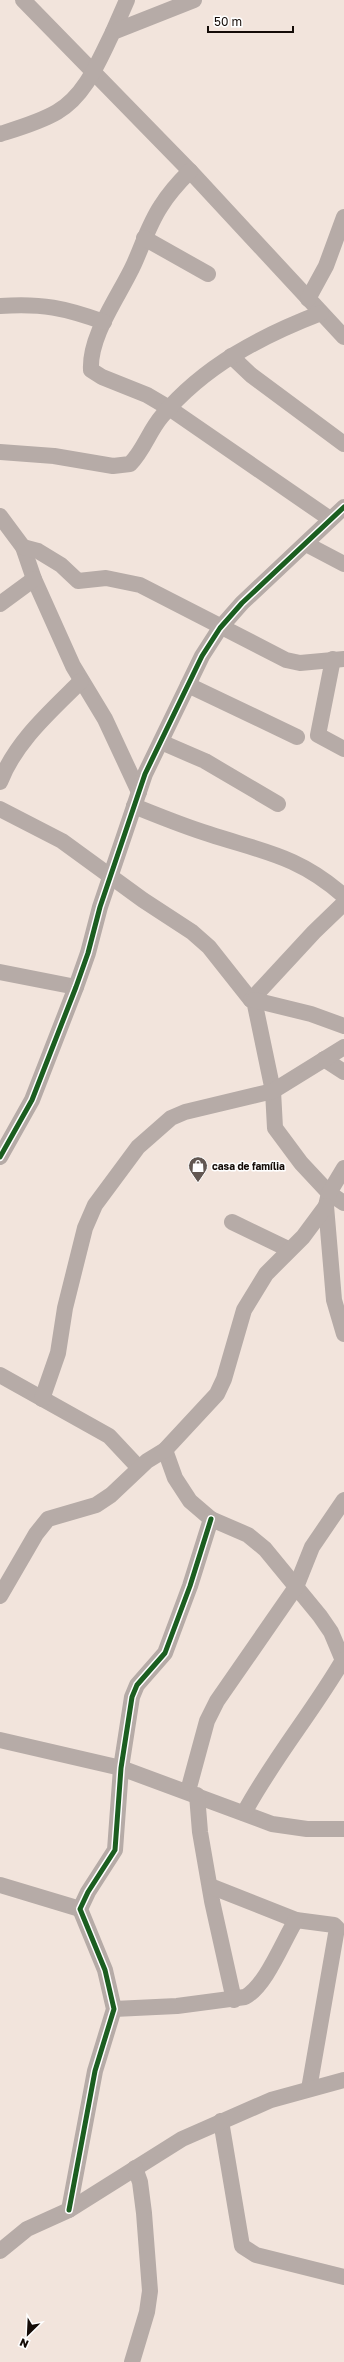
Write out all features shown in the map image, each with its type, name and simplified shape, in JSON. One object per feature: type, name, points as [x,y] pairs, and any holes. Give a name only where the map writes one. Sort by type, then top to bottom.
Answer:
[{"type":"street","points":[[23,0],[190,171],[344,337]]},
{"type":"street","points":[[0,134],[57,112],[78,94],[92,72],[113,32],[127,0]]},
{"type":"street","points":[[113,32],[194,0]]},
{"type":"street","points":[[190,171],[172,190],[160,207],[144,238],[134,264],[104,322],[92,352],[91,370],[102,377],[148,395],[169,408],[330,519]]},
{"type":"street","points":[[308,299],[326,266],[344,217]]},
{"type":"street","points":[[144,238],[208,274]]},
{"type":"street","points":[[0,306],[32,304],[48,306],[104,322]]},
{"type":"street","points":[[0,452],[54,456],[113,466],[130,464],[154,426],[169,408],[191,386],[231,356],[282,328],[321,313]]},
{"type":"street","points":[[231,356],[252,375],[344,444]]},
{"type":"street","points":[[0,1157],[32,1100],[76,987],[88,952],[100,907],[136,799],[160,742],[202,656],[220,628],[242,603],[344,507]]},
{"type":"street","points":[[0,516],[23,546],[34,579],[81,681],[105,719],[136,799],[204,832],[284,856],[309,868],[344,896]]},
{"type":"street","points":[[306,544],[344,564]]},
{"type":"street","points":[[23,546],[38,551],[61,565],[78,581],[106,578],[140,585],[220,628],[286,660],[300,663],[338,659],[318,736],[344,749]]},
{"type":"street","points":[[0,604],[34,579]]},
{"type":"street","points":[[0,782],[13,754],[26,737],[81,681]]},
{"type":"street","points":[[188,685],[297,738]]},
{"type":"street","points":[[160,742],[205,761],[278,804]]},
{"type":"street","points":[[0,809],[62,841],[111,877],[192,932],[209,947],[252,1000],[273,1091],[275,1128],[328,1200],[338,1284],[334,1300],[344,1334]]},
{"type":"street","points":[[252,1000],[314,932],[344,903]]},
{"type":"street","points":[[0,972],[76,987]]},
{"type":"street","points":[[252,1000],[311,1014],[344,1026]]},
{"type":"street","points":[[42,1399],[58,1353],[65,1308],[84,1228],[95,1205],[138,1147],[159,1126],[185,1112],[273,1091],[344,1047]]},
{"type":"street","points":[[324,1059],[344,1072]]},
{"type":"street","points":[[0,1596],[32,1540],[48,1519],[96,1504],[111,1495],[139,1468],[165,1450],[217,1394],[224,1379],[244,1310],[266,1274],[288,1249],[302,1238],[328,1200],[344,1168]]},
{"type":"street","points":[[328,1200],[344,1203]]},
{"type":"street","points":[[232,1222],[288,1249]]},
{"type":"street","points":[[0,1375],[109,1436],[139,1468]]},
{"type":"street","points":[[165,1450],[180,1488],[190,1501],[211,1519],[231,1526],[254,1539],[266,1549],[320,1616],[338,1633],[343,1662],[330,1684],[274,1761],[244,1813]]},
{"type":"street","points":[[234,2000],[210,1886],[193,1793],[207,1721],[217,1701],[296,1587],[312,1547],[344,1500]]},
{"type":"street","points":[[69,2210],[95,2071],[114,2009],[105,1970],[80,1909],[88,1892],[115,1850],[121,1768],[132,1697],[137,1685],[166,1653],[176,1628],[211,1519]]},
{"type":"street","points":[[0,1740],[121,1768],[193,1793],[272,1824],[287,1827],[344,1829]]},
{"type":"street","points":[[0,1885],[80,1909]]},
{"type":"street","points":[[210,1886],[296,1920],[334,1925],[337,1928],[309,2090]]},
{"type":"street","points":[[114,2009],[234,2000],[245,1997],[253,1991],[271,1967],[296,1920]]},
{"type":"street","points":[[0,2251],[27,2229],[69,2210],[182,2139],[271,2100],[344,2080]]},
{"type":"street","points":[[221,2121],[242,2246],[256,2255],[344,2277]]},
{"type":"street","points":[[132,2362],[147,2312],[150,2291],[140,2182],[134,2168]]},
{"type":"cycle path","points":[[0,1157],[32,1100],[76,987],[88,953],[100,907],[145,774],[202,656],[220,628],[242,603],[344,507]]},
{"type":"cycle path","points":[[69,2210],[95,2071],[114,2009],[105,1970],[80,1909],[88,1892],[115,1850],[121,1768],[132,1697],[137,1685],[165,1653],[190,1586],[211,1519]]},
{"type":"place","name":"casa de família","points":[[198,1183]]}]
